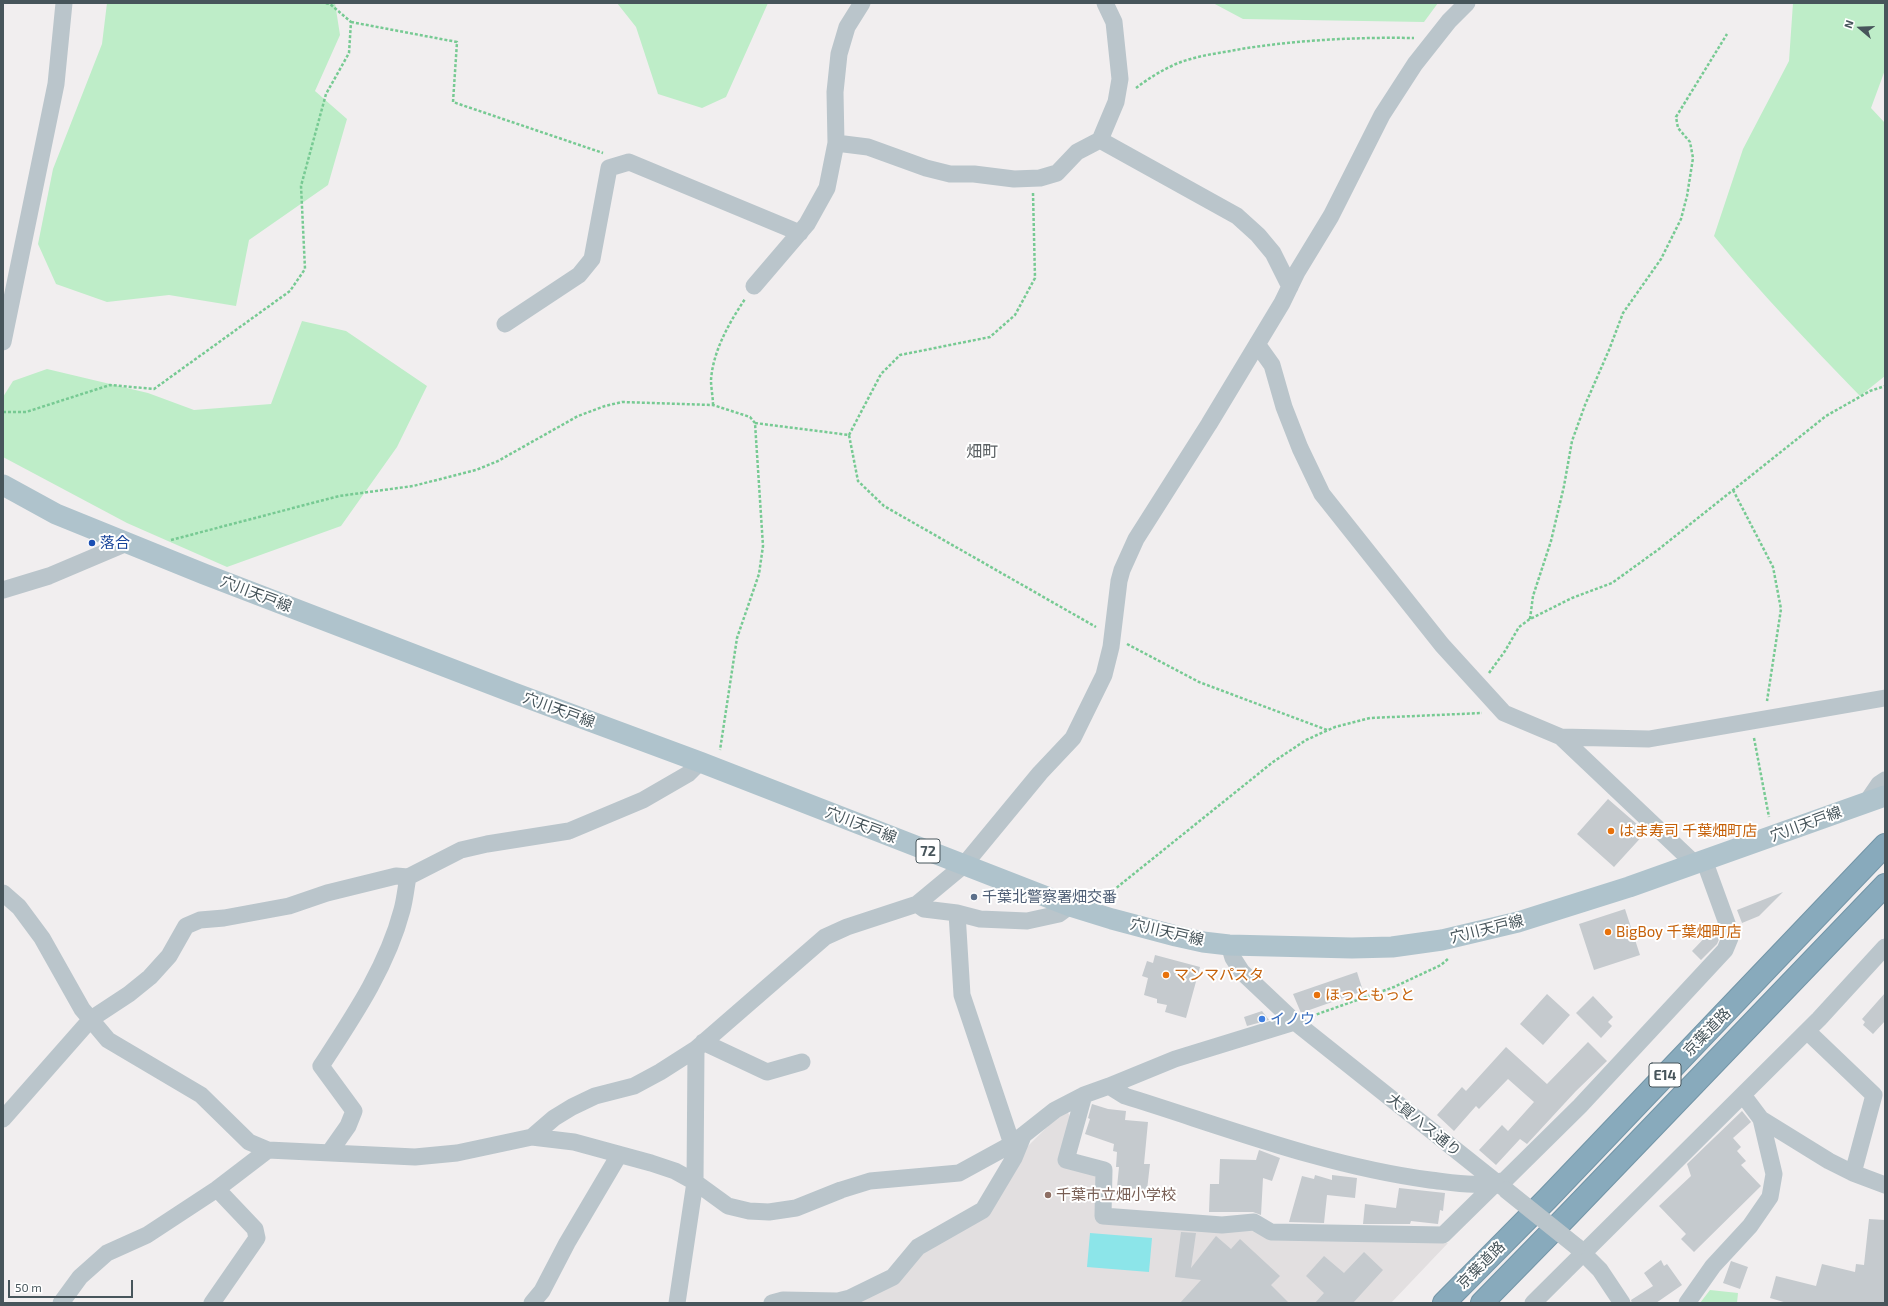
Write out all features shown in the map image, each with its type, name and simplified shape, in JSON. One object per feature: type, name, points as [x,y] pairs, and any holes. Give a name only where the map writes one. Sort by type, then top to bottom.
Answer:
[{"type":"highway","name":"京葉道路","points":[[1444,1303],[1885,845]]},
{"type":"highway","name":"京葉道路","points":[[1482,1303],[1885,885]]},
{"type":"main road","name":"穴川天戸線","points":[[3,485],[56,514],[134,546],[499,688],[708,766],[1080,909],[1203,942],[1230,945],[1352,948],[1392,947],[1442,940],[1525,920],[1629,887],[1885,796]]},
{"type":"street","points":[[3,342],[56,84],[64,3]]},
{"type":"street","points":[[754,286],[807,224],[827,188],[836,143],[835,92],[839,54],[848,27],[862,3]]},
{"type":"street","points":[[836,143],[868,147],[926,168],[950,174],[974,174],[1014,179],[1040,178],[1056,173],[1077,152],[1100,140],[1116,102],[1120,79],[1115,29],[1114,22],[1105,3]]},
{"type":"street","points":[[532,1137],[554,1118],[572,1107],[595,1096],[634,1086],[660,1072],[699,1045],[825,937],[847,927],[917,904],[964,865],[1040,773],[1072,738],[1083,719],[1104,674],[1112,636],[1119,581],[1122,570],[1136,539],[1210,424],[1257,344],[1331,216],[1382,115],[1414,64],[1434,39],[1467,3]]},
{"type":"street","points":[[1100,140],[1237,216],[1258,235],[1273,253],[1290,286]]},
{"type":"street","points":[[505,324],[579,275],[592,260],[609,168],[629,162],[800,233]]},
{"type":"street","points":[[1084,1095],[1066,1160],[1104,1170],[1103,1216],[1222,1225],[1254,1222],[1271,1232],[1443,1235],[1502,1186],[1505,1180],[1580,1106],[1725,950],[1730,938],[1728,926],[1699,862],[1561,737],[1504,712],[1442,645],[1322,494],[1300,448],[1284,407],[1272,365],[1257,344]]},
{"type":"street","points":[[3,590],[49,576],[134,546]]},
{"type":"street","points":[[1561,737],[1649,739],[1885,698]]},
{"type":"street","points":[[3,1119],[91,1019],[129,994],[150,977],[169,956],[186,926],[200,920],[224,918],[289,906],[350,887],[396,876],[408,877],[461,850],[487,844],[569,831],[643,800],[688,774],[708,766]]},
{"type":"street","points":[[1866,803],[1879,784],[1885,780]]},
{"type":"street","points":[[329,1153],[348,1126],[354,1111],[321,1066],[357,1011],[382,962],[402,910],[408,877]]},
{"type":"street","points":[[3,893],[19,907],[42,938],[82,1009],[108,1040],[201,1095],[250,1142],[268,1150],[415,1157],[457,1153],[532,1137],[574,1142],[669,1169],[695,1182],[728,1206],[749,1212],[769,1212],[796,1208],[841,1190],[870,1181],[959,1173],[1018,1139],[1055,1110],[1084,1095],[1175,1059],[1295,1022]]},
{"type":"street","points":[[917,904],[924,909],[957,913],[980,919],[1027,921],[1080,909]]},
{"type":"street","points":[[772,1303],[783,1300],[844,1300],[894,1277],[918,1247],[983,1210],[1014,1158],[1018,1139],[962,995],[957,913]]},
{"type":"street","name":"大賀ハス通り","points":[[1230,945],[1233,958],[1242,972],[1295,1022],[1502,1186],[1580,1250],[1600,1270],[1622,1303]]},
{"type":"street","points":[[1532,1303],[1580,1250],[1807,1032],[1885,947]]},
{"type":"street","points":[[1807,1032],[1874,1095],[1852,1173]]},
{"type":"street","points":[[699,1045],[767,1072],[802,1062]]},
{"type":"street","points":[[677,1303],[695,1182],[699,1045]]},
{"type":"street","points":[[1109,1086],[1125,1096],[1326,1159],[1400,1176],[1474,1186],[1502,1186]]},
{"type":"street","points":[[1743,1095],[1761,1119],[1829,1161],[1852,1173],[1885,1185]]},
{"type":"street","points":[[1687,1303],[1713,1266],[1750,1226],[1770,1197],[1774,1174],[1761,1119]]},
{"type":"street","points":[[61,1303],[80,1277],[107,1253],[147,1235],[217,1189],[268,1150]]},
{"type":"street","points":[[532,1303],[542,1291],[567,1243],[619,1155]]},
{"type":"street","points":[[212,1303],[257,1238],[255,1229],[217,1189]]},
{"type":"path","points":[[325,3],[330,4],[351,22],[457,42],[453,102],[629,162]]},
{"type":"path","points":[[3,412],[26,412],[110,385],[154,389],[290,291],[305,269],[301,186],[326,94],[349,53],[351,22]]},
{"type":"path","points":[[1530,619],[1533,596],[1551,541],[1564,486],[1572,441],[1585,405],[1609,350],[1622,313],[1661,259],[1680,219],[1687,196],[1693,158],[1690,142],[1678,128],[1676,117],[1727,34]]},
{"type":"path","points":[[1116,102],[1148,80],[1181,62],[1217,53],[1267,45],[1320,40],[1388,38],[1434,39]]},
{"type":"path","points":[[1033,178],[1035,278],[1015,314],[990,337],[900,355],[881,374],[848,435],[858,481],[884,506],[1112,636],[1199,682],[1327,730]]},
{"type":"path","points":[[713,405],[711,380],[720,346],[730,322],[754,286]]},
{"type":"path","points":[[1479,686],[1506,651],[1519,627],[1530,619],[1572,598],[1612,583],[1659,549],[1826,416],[1870,391],[1885,386]]},
{"type":"path","points":[[134,546],[171,540],[339,496],[413,486],[476,470],[498,461],[578,416],[605,406],[622,402],[713,405],[750,417],[755,423],[763,546],[759,574],[737,638],[708,766]]},
{"type":"path","points":[[755,423],[848,435]]},
{"type":"path","points":[[1733,490],[1773,567],[1781,609],[1757,720],[1773,836]]},
{"type":"path","points":[[1080,909],[1102,899],[1273,762],[1306,740],[1327,730],[1370,718],[1504,712]]},
{"type":"path","points":[[1295,1022],[1394,987],[1441,966],[1458,951],[1468,934]]},
{"type":"shaded area","name":"千葉市立畑小学校","points":[[1067,1111],[1072,1120],[1062,1164],[1100,1177],[1098,1219],[1253,1226],[1270,1239],[1448,1243],[1391,1303],[856,1303],[922,1249],[988,1212],[1018,1156],[1058,1116]]},
{"type":"green space","points":[[107,3],[335,3],[340,35],[315,91],[347,119],[328,185],[249,240],[236,306],[169,295],[107,302],[56,284],[38,244],[53,169],[102,44]]},
{"type":"green space","points":[[617,3],[768,3],[726,97],[702,108],[658,94],[636,27]]},
{"type":"green space","points":[[1213,3],[1438,3],[1424,22],[1243,19]]},
{"type":"green space","points":[[1793,3],[1885,3],[1885,70],[1871,108],[1885,123],[1885,376],[1860,396],[1767,298],[1714,236],[1743,149],[1789,61]]},
{"type":"green space","points":[[302,321],[346,331],[427,386],[397,447],[341,526],[227,567],[127,523],[3,457],[3,397],[13,381],[47,369],[148,393],[194,410],[271,404]]},
{"type":"green space","points":[[1710,1290],[1738,1293],[1737,1303],[1700,1303]]},
{"type":"water","points":[[1090,1233],[1152,1238],[1149,1272],[1087,1267]]},
{"type":"building","points":[[1608,799],[1646,832],[1614,867],[1577,834]]},
{"type":"building","points":[[1783,892],[1759,916],[1742,923],[1737,910]]},
{"type":"building","points":[[1625,909],[1640,955],[1594,970],[1579,924]]},
{"type":"building","points":[[1712,930],[1719,930],[1720,937],[1717,944],[1701,960],[1692,951]]},
{"type":"building","points":[[1155,955],[1200,967],[1186,1018],[1165,1012],[1167,1005],[1157,1003],[1157,999],[1144,995],[1148,978],[1142,976],[1147,961],[1153,963]]},
{"type":"building","points":[[1357,972],[1363,991],[1301,1013],[1293,994]]},
{"type":"building","points":[[1885,993],[1885,1021],[1873,1034],[1863,1025],[1865,1022],[1862,1019]]},
{"type":"building","points":[[1547,994],[1570,1015],[1543,1045],[1520,1024]]},
{"type":"building","points":[[1593,996],[1613,1017],[1608,1022],[1612,1026],[1601,1038],[1576,1013]]},
{"type":"building","points":[[1262,1011],[1269,1020],[1247,1026],[1244,1017]]},
{"type":"building","points":[[1588,1042],[1607,1061],[1576,1091],[1527,1144],[1520,1139],[1496,1165],[1479,1150],[1502,1125],[1508,1131],[1534,1102],[1508,1079],[1479,1109],[1476,1106],[1454,1131],[1437,1115],[1462,1087],[1466,1091],[1506,1047],[1547,1084]]},
{"type":"building","points":[[1092,1104],[1108,1109],[1126,1111],[1125,1120],[1148,1122],[1144,1164],[1150,1164],[1147,1190],[1117,1187],[1119,1167],[1116,1167],[1117,1152],[1113,1151],[1114,1144],[1085,1134],[1090,1119],[1088,1118]]},
{"type":"building","points":[[1742,1111],[1751,1122],[1733,1138],[1741,1147],[1737,1151],[1746,1161],[1741,1165],[1761,1186],[1694,1252],[1681,1239],[1686,1234],[1659,1206],[1691,1176],[1687,1164]]},
{"type":"building","points":[[1259,1150],[1280,1158],[1272,1181],[1263,1178],[1261,1215],[1253,1212],[1209,1212],[1210,1184],[1219,1184],[1220,1159],[1256,1160]]},
{"type":"building","points":[[1315,1175],[1332,1180],[1332,1175],[1357,1178],[1355,1198],[1327,1195],[1324,1223],[1289,1222],[1302,1176],[1314,1179]]},
{"type":"building","points":[[1399,1188],[1445,1193],[1443,1211],[1440,1210],[1438,1224],[1411,1221],[1410,1224],[1363,1224],[1365,1204],[1396,1208]]},
{"type":"building","points":[[1869,1219],[1885,1220],[1885,1303],[1787,1303],[1770,1298],[1776,1276],[1816,1286],[1822,1264],[1855,1272],[1856,1264],[1864,1265]]},
{"type":"building","points":[[1181,1232],[1196,1233],[1191,1268],[1216,1236],[1231,1249],[1240,1239],[1280,1276],[1271,1285],[1289,1303],[1180,1303],[1201,1280],[1175,1277]]},
{"type":"building","points":[[1364,1252],[1383,1270],[1353,1303],[1315,1303],[1324,1293],[1306,1276],[1324,1256],[1344,1273]]},
{"type":"building","points":[[1661,1260],[1664,1266],[1667,1264],[1682,1285],[1656,1303],[1632,1303],[1631,1300],[1653,1286],[1644,1273]]},
{"type":"building","points":[[1731,1261],[1748,1267],[1740,1289],[1723,1283]]},
{"type":"place","name":"落合","points":[[92,543]]},
{"type":"place","name":"はま寿司 千葉畑町店","points":[[1611,831]]},
{"type":"place","name":"千葉北警察署畑交番","points":[[974,897]]},
{"type":"place","name":"BigBoy 千葉畑町店","points":[[1608,932]]},
{"type":"place","name":"マンマパスタ","points":[[1166,975]]},
{"type":"place","name":"ほっともっと","points":[[1317,995]]},
{"type":"place","name":"イノウ","points":[[1262,1019]]},
{"type":"place","name":"千葉市立畑小学校","points":[[1048,1195]]},
{"type":"district","name":"畑町","points":[[982,452]]}]
